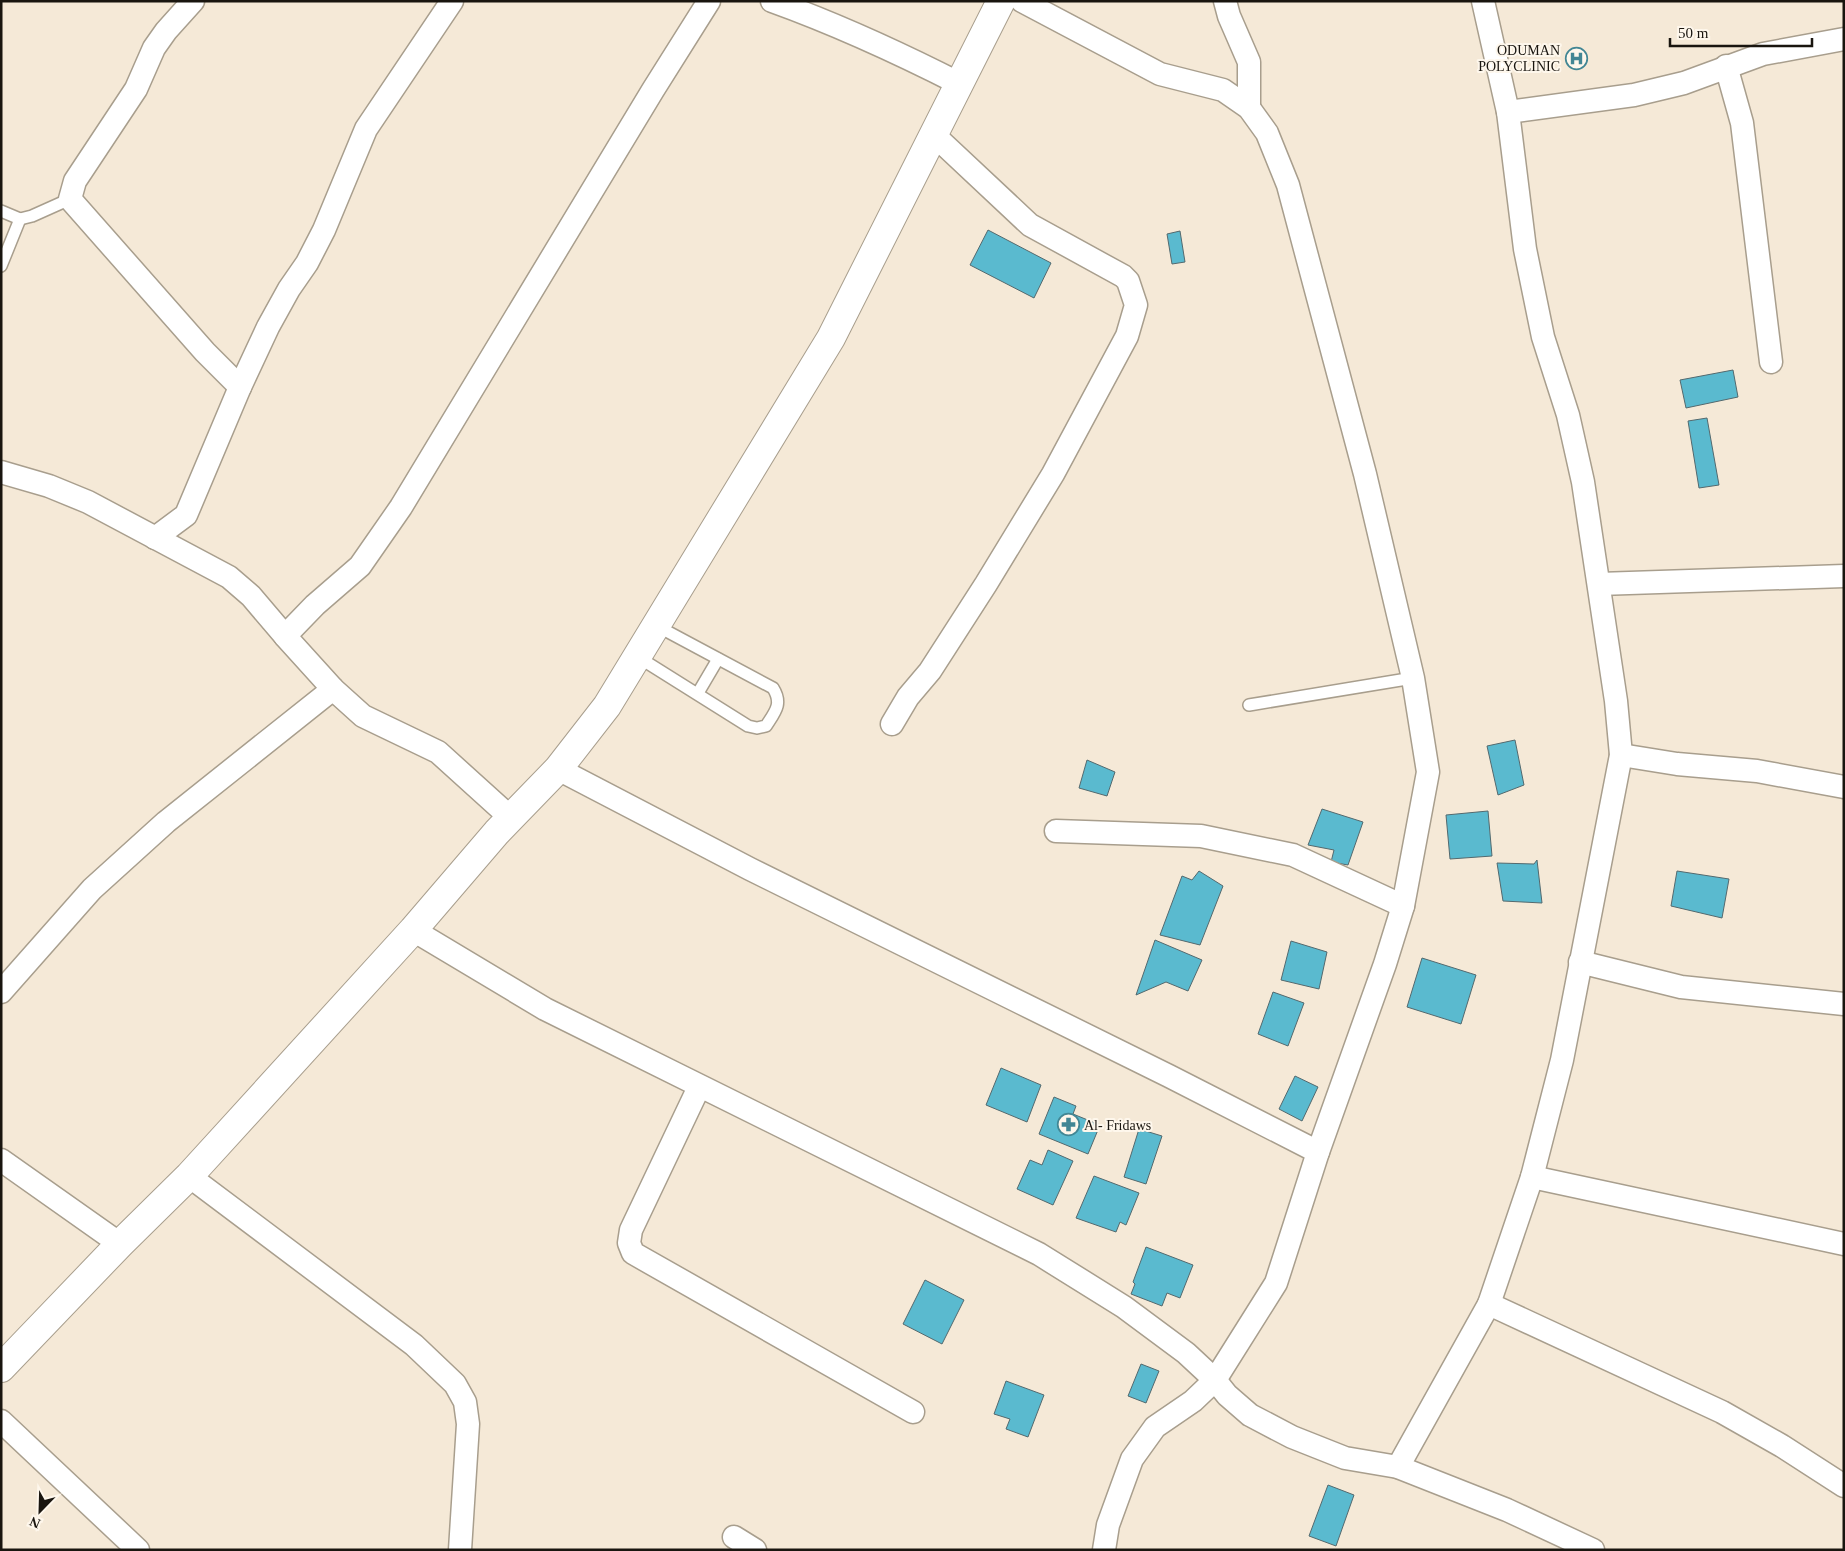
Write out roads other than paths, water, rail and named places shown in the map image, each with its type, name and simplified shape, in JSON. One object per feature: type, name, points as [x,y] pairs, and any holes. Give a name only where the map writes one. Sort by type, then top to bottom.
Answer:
[{"type":"street","points":[[193,1],[166,30],[154,48],[136,89],[75,181],[70,199],[205,352],[240,386]]},
{"type":"street","points":[[156,538],[186,515],[240,386],[268,327],[289,289],[307,263],[324,230],[366,129],[452,1]]},
{"type":"street","points":[[285,636],[315,605],[360,566],[401,506],[652,90],[709,1]]},
{"type":"street","points":[[772,1],[855,34],[960,84]]},
{"type":"street","points":[[1,1368],[120,1244],[189,1176],[511,818],[558,769],[607,706],[832,338],[1001,1]]},
{"type":"street","points":[[1022,1],[1160,74],[1223,90],[1250,108],[1267,133],[1288,185],[1365,474],[1413,678],[1428,772],[1402,906],[1385,964],[1318,1152],[1276,1283],[1214,1380],[1193,1401],[1155,1427],[1132,1459],[1108,1525],[1104,1550]]},
{"type":"street","points":[[1225,1],[1229,16],[1249,62],[1250,108]]},
{"type":"street","points":[[1398,1466],[1489,1304],[1532,1177],[1562,1060],[1621,755],[1599,584],[1583,482],[1568,415],[1543,337],[1525,249],[1508,112],[1483,1]]},
{"type":"street","points":[[1508,112],[1634,95],[1684,83],[1763,54],[1844,39]]},
{"type":"street","points":[[1726,66],[1742,123],[1772,362]]},
{"type":"street","points":[[892,724],[908,697],[930,671],[1053,474],[1127,336],[1136,305],[1128,281],[1123,276],[1030,225],[934,135]]},
{"type":"street","points":[[1,472],[67,493],[229,577],[251,596],[333,690],[363,716],[438,752],[511,818]]},
{"type":"street","points":[[1599,584],[1844,576]]},
{"type":"street","points":[[1,992],[92,889],[166,822],[333,690]]},
{"type":"street","points":[[1621,755],[1677,764],[1757,771],[1844,787]]},
{"type":"street","points":[[558,769],[750,869],[1169,1076],[1318,1152]]},
{"type":"street","points":[[1056,831],[1201,836],[1293,855],[1402,906]]},
{"type":"street","points":[[412,930],[519,995],[699,1087],[924,1195],[1039,1254],[1124,1307],[1186,1352],[1227,1396],[1250,1415],[1292,1437],[1345,1458],[1398,1466],[1507,1510],[1594,1550]]},
{"type":"street","points":[[1580,962],[1681,987],[1844,1004]]},
{"type":"street","points":[[699,1087],[631,1230],[629,1243],[633,1253],[913,1412]]},
{"type":"street","points":[[1,1160],[120,1244]]},
{"type":"street","points":[[189,1176],[414,1345],[455,1384],[466,1402],[468,1424],[460,1550]]},
{"type":"street","points":[[1532,1177],[1844,1244]]},
{"type":"street","points":[[1489,1304],[1722,1412],[1782,1446],[1844,1486]]},
{"type":"street","points":[[1,1420],[138,1550]]},
{"type":"street","points":[[734,1536],[756,1550]]},
{"type":"lane","points":[[1,210],[20,219],[32,216],[70,199]]},
{"type":"lane","points":[[1,266],[20,219]]},
{"type":"lane","points":[[638,657],[748,726],[757,728],[766,726],[779,706],[779,697],[773,688],[657,626]]},
{"type":"lane","points":[[698,693],[718,659]]},
{"type":"lane","points":[[1249,706],[1413,678]]},
{"type":"place","name":"ODUMAN POLYCLINIC","points":[[1576,58]]},
{"type":"place","name":"Al- Fridaws","points":[[1068,1125]]}]
